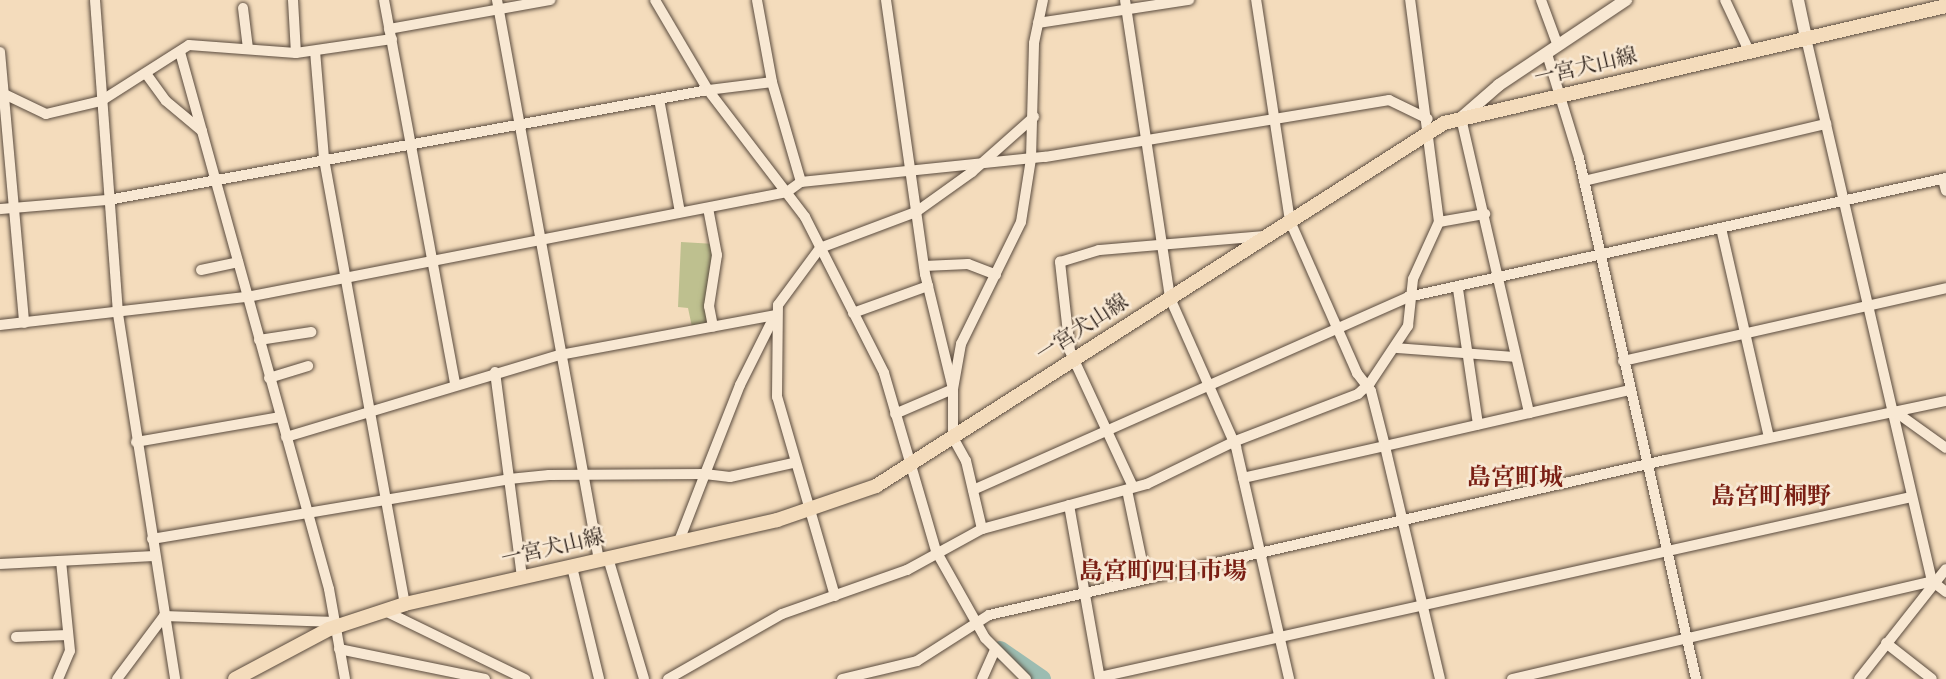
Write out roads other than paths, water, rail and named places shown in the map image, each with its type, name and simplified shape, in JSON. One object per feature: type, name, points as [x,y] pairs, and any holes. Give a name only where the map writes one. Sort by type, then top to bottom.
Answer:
[{"type":"main road","name":"一宮犬山線","points":[[235,679],[336,624],[405,604],[809,512],[908,468],[1290,221],[1427,126],[1946,5]]},
{"type":"street","points":[[94,0],[118,314],[175,679]]},
{"type":"street","points":[[293,0],[296,52]]},
{"type":"street","points":[[384,0],[455,384]]},
{"type":"street","points":[[2,92],[46,114],[101,101],[147,75],[180,52],[200,43],[296,52],[315,51],[390,34],[497,4],[550,0]]},
{"type":"street","points":[[655,0],[708,90],[787,192],[820,248],[884,373],[908,468],[936,551],[995,650],[1026,679]]},
{"type":"street","points":[[757,0],[772,82],[800,183]]},
{"type":"street","points":[[886,0],[924,266],[953,389]]},
{"type":"street","points":[[982,529],[973,490],[953,438],[953,389],[961,344],[1021,222],[1031,159],[1038,23],[1043,0]]},
{"type":"street","points":[[1038,23],[1126,5],[1189,0]]},
{"type":"street","points":[[1256,0],[1290,221],[1364,387],[1371,391],[1440,679]]},
{"type":"street","points":[[668,679],[782,614],[907,569],[936,551],[982,529],[1130,488],[1233,442],[1358,394],[1396,348],[1408,326],[1408,297],[1439,222],[1410,0]]},
{"type":"street","points":[[1541,0],[1558,46]]},
{"type":"street","points":[[1529,413],[1461,118],[1499,85],[1626,0]]},
{"type":"street","points":[[1725,0],[1749,51]]},
{"type":"street","points":[[1798,0],[1911,497],[1933,582],[1946,592]]},
{"type":"street","points":[[497,4],[583,476],[604,559],[644,679]]},
{"type":"street","points":[[1126,5],[1170,298],[1233,442],[1290,679]]},
{"type":"street","points":[[243,8],[248,47]]},
{"type":"street","points":[[315,51],[324,159],[405,604]]},
{"type":"street","points":[[0,52],[24,323]]},
{"type":"street","points":[[180,52],[307,513],[336,624],[345,679]]},
{"type":"street","points":[[1547,54],[1584,181],[1645,464],[1696,679]]},
{"type":"street","points":[[147,75],[166,101],[201,131]]},
{"type":"street","points":[[0,209],[108,200],[708,90],[772,82]]},
{"type":"street","points":[[659,99],[680,212]]},
{"type":"street","points":[[0,325],[118,314],[247,297],[430,258],[787,192],[800,183],[1031,159],[1389,100],[1427,126]]},
{"type":"street","points":[[679,541],[740,385],[789,286],[820,248],[916,212],[982,164],[1034,117]]},
{"type":"street","points":[[1584,181],[1826,124]]},
{"type":"street","points":[[973,490],[1106,430],[1130,424],[1208,384],[1408,297],[1458,289],[1945,179],[1946,191]]},
{"type":"street","points":[[708,208],[717,255],[709,306],[713,327]]},
{"type":"street","points":[[1439,222],[1485,214]]},
{"type":"street","points":[[1721,228],[1769,437]]},
{"type":"street","points":[[1145,576],[1130,488],[1075,360],[1066,331],[1060,262],[1099,250],[1163,247],[1266,236]]},
{"type":"street","points":[[201,270],[238,262]]},
{"type":"street","points":[[924,266],[968,264],[996,275]]},
{"type":"street","points":[[853,313],[928,286]]},
{"type":"street","points":[[1623,360],[1946,288]]},
{"type":"street","points":[[1458,289],[1471,355],[1478,425]]},
{"type":"street","points":[[286,437],[455,384],[559,355],[775,315]]},
{"type":"street","points":[[775,315],[777,396],[793,463],[835,596]]},
{"type":"street","points":[[259,340],[311,331]]},
{"type":"street","points":[[1396,348],[1516,357]]},
{"type":"street","points":[[269,378],[308,366]]},
{"type":"street","points":[[495,372],[523,577]]},
{"type":"street","points":[[895,414],[953,389]]},
{"type":"street","points":[[1243,478],[1629,390]]},
{"type":"street","points":[[842,679],[917,661],[976,621],[1145,576],[1261,554],[1645,464],[1946,401]]},
{"type":"street","points":[[1893,410],[1946,448]]},
{"type":"street","points":[[136,442],[279,417]]},
{"type":"street","points":[[152,539],[509,479],[705,474],[730,477],[793,463]]},
{"type":"street","points":[[1069,505],[1100,678],[1279,634],[1423,605],[1911,497]]},
{"type":"street","points":[[0,564],[154,556]]},
{"type":"street","points":[[58,679],[71,651],[61,561]]},
{"type":"street","points":[[572,567],[599,679]]},
{"type":"street","points":[[1859,679],[1933,582],[1946,569]]},
{"type":"street","points":[[1512,679],[1933,582]]},
{"type":"street","points":[[385,611],[524,679]]},
{"type":"street","points":[[164,616],[336,624]]},
{"type":"street","points":[[117,679],[164,616]]},
{"type":"street","points":[[16,638],[68,635]]},
{"type":"street","points":[[1886,643],[1932,679]]},
{"type":"street","points":[[340,649],[485,679]]},
{"type":"street","points":[[982,679],[995,650]]},
{"type":"waterway","points":[[1000,650],[1042,679]]},
{"type":"district","name":"島宮町城","points":[[1515,479]]},
{"type":"district","name":"島宮町桐野","points":[[1771,498]]},
{"type":"district","name":"島宮町四日市場","points":[[1163,573]]}]
